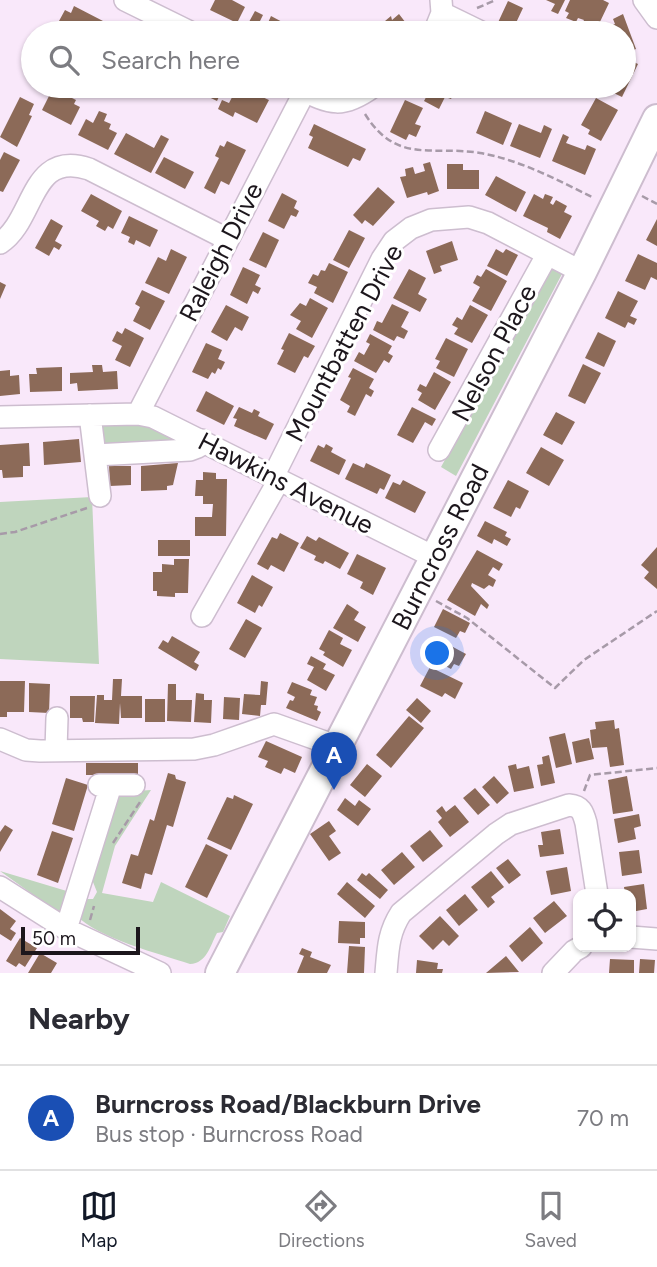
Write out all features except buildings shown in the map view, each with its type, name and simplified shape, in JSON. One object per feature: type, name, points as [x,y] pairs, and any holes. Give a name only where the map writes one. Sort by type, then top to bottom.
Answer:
[{"type":"main road","name":"Burncross Road","points":[[220,973],[582,272],[657,119]]},
{"type":"street","points":[[125,0],[168,21]]},
{"type":"street","points":[[644,0],[657,18]]},
{"type":"street","points":[[441,6],[464,21]]},
{"type":"street","name":"Raleigh Drive","points":[[138,414],[295,98]]},
{"type":"street","points":[[319,98],[338,104],[352,98]]},
{"type":"street","points":[[0,243],[10,237],[18,227],[43,178],[53,170],[76,164],[227,239]]},
{"type":"street","name":"Mountbatten Drive","points":[[202,616],[276,479],[346,329],[394,241],[411,228],[431,220],[469,217],[488,223],[582,272]]},
{"type":"street","name":"Nelson Place","points":[[439,450],[547,255]]},
{"type":"street","points":[[0,417],[138,414]]},
{"type":"street","name":"Hawkins Avenue","points":[[138,414],[153,417],[202,440],[434,556]]},
{"type":"street","points":[[90,415],[100,496]]},
{"type":"street","points":[[95,455],[190,450],[198,447],[202,440]]},
{"type":"street","points":[[56,750],[57,718]]},
{"type":"street","points":[[0,739],[26,750],[194,749],[214,745],[274,724],[336,746]]},
{"type":"street","points":[[75,934],[105,785],[134,785]]},
{"type":"street","points":[[386,973],[388,939],[401,914],[504,828],[569,805],[577,806],[583,812],[586,822],[596,889]]},
{"type":"street","points":[[0,887],[75,934],[160,973]]},
{"type":"street","points":[[636,937],[657,939]]},
{"type":"street","points":[[553,973],[576,952]]},
{"type":"path","points":[[367,98],[375,130],[403,147],[478,153],[499,158],[555,179],[613,207]]},
{"type":"path","points":[[0,534],[15,532],[86,509],[100,496]]},
{"type":"path","points":[[418,590],[467,618],[555,688],[584,660],[657,611]]},
{"type":"path","points":[[577,806],[590,775],[657,768]]},
{"type":"path","points":[[111,846],[146,794],[138,794],[134,785]]},
{"type":"path","points":[[75,934],[96,899]]},
{"type":"green space","points":[[550,269],[563,272],[456,476],[441,467]]},
{"type":"green space","points":[[134,420],[177,438],[183,445],[101,450],[97,421]]},
{"type":"green space","points":[[92,497],[99,664],[0,659],[0,502]]},
{"type":"green space","points":[[151,790],[115,846],[102,893],[153,902],[161,882],[230,916],[223,932],[217,933],[207,953],[196,963],[190,964],[113,938],[76,915],[85,899],[93,899],[97,892],[91,877],[119,792]]},
{"type":"green space","points":[[0,871],[70,892],[64,910],[60,912],[53,909]]},
{"type":"place","name":"Burncross Road/Blackburn Drive","points":[[334,790]]}]
